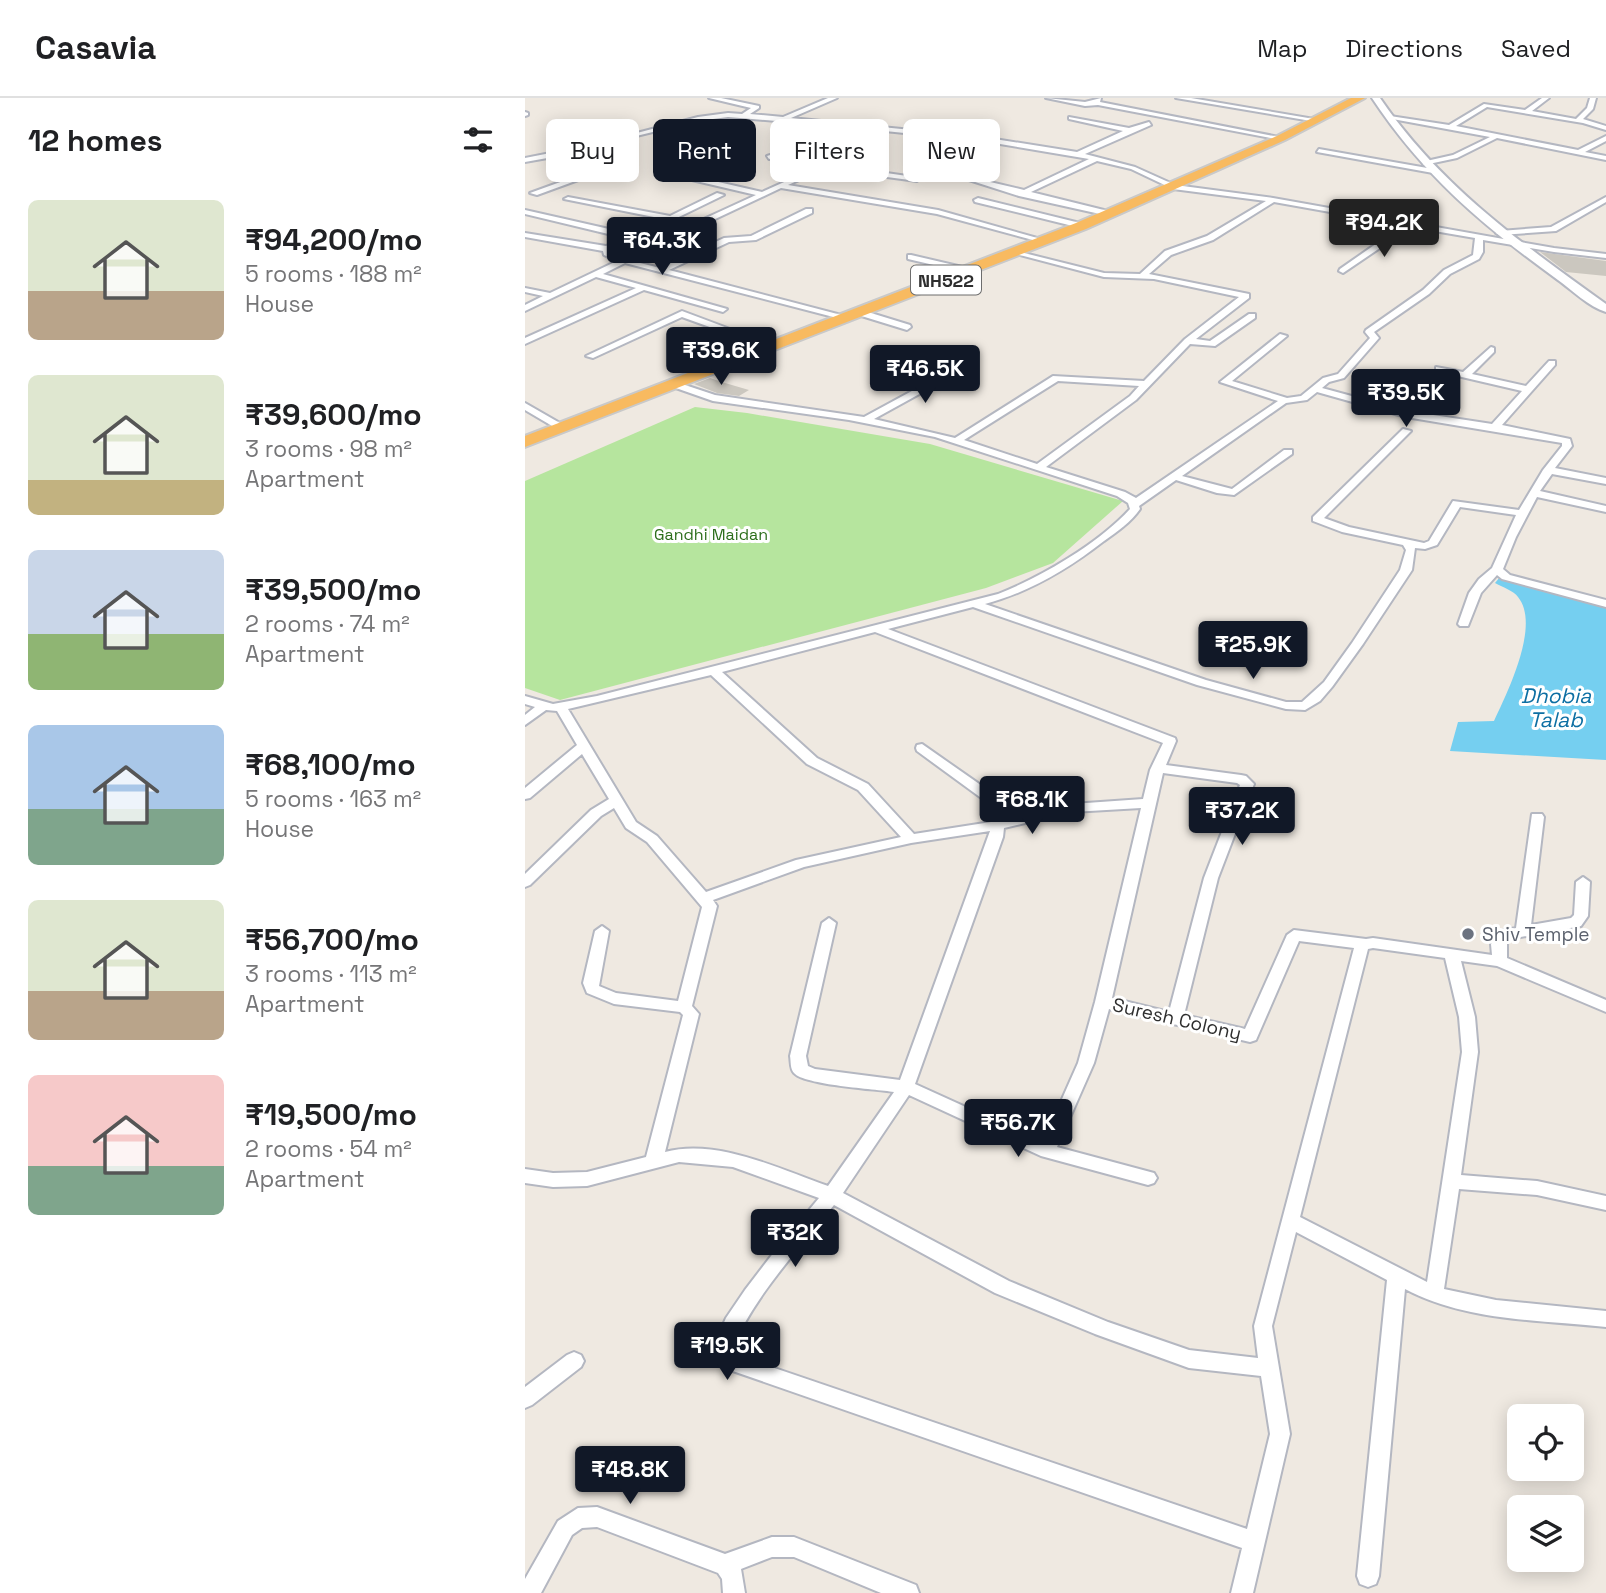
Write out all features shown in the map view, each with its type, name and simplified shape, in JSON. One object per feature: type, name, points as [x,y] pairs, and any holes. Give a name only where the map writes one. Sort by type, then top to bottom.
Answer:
[{"type":"highway","name":"NH522","points":[[525,442],[1016,253],[1174,187],[1281,138],[1359,98]]},
{"type":"main road","points":[[1376,98],[1424,163],[1500,233],[1606,309]]},
{"type":"street","points":[[712,98],[757,107],[744,115]]},
{"type":"street","points":[[783,118],[834,98]]},
{"type":"street","points":[[1049,98],[1085,104],[1098,100],[1281,138]]},
{"type":"street","points":[[1179,98],[1317,120]]},
{"type":"street","points":[[1527,112],[1546,98]]},
{"type":"street","points":[[1580,121],[1590,110],[1593,98]]},
{"type":"street","points":[[1450,127],[1486,105],[1606,128]]},
{"type":"street","points":[[639,134],[698,119],[744,115],[792,119]]},
{"type":"street","points":[[1071,118],[1129,130]]},
{"type":"street","points":[[1390,118],[1606,158]]},
{"type":"street","points":[[1078,154],[1129,130],[1149,124]]},
{"type":"street","points":[[889,130],[982,139],[1078,154],[1133,168],[1174,187],[1273,200],[1517,244],[1606,256]]},
{"type":"street","points":[[1424,163],[1455,157],[1495,137]]},
{"type":"street","points":[[1578,153],[1606,138]]},
{"type":"street","points":[[1319,151],[1433,171]]},
{"type":"street","points":[[525,160],[546,157]]},
{"type":"street","points":[[1022,194],[1097,158]]},
{"type":"street","points":[[534,193],[566,182]]},
{"type":"street","points":[[712,182],[763,194]]},
{"type":"street","points":[[525,307],[788,182]]},
{"type":"street","points":[[980,182],[1108,214]]},
{"type":"street","points":[[780,186],[938,212],[1044,241]]},
{"type":"street","points":[[525,235],[607,249],[720,195]]},
{"type":"street","points":[[568,199],[597,202],[670,219]]},
{"type":"street","points":[[1500,233],[1553,229],[1606,199]]},
{"type":"street","points":[[978,200],[1081,226]]},
{"type":"street","points":[[1140,278],[1168,253],[1215,236],[1273,200]]},
{"type":"street","points":[[660,271],[730,239],[755,237],[809,211]]},
{"type":"street","points":[[526,212],[632,237]]},
{"type":"street","points":[[1343,271],[1410,224]]},
{"type":"street","points":[[525,700],[561,708],[975,604],[1028,587],[1085,551],[1131,514],[1135,504],[1283,401],[1302,399],[1326,380],[1343,374],[1375,338],[1369,332],[1426,292],[1447,272],[1476,257],[1479,252],[1479,237]]},
{"type":"street","points":[[607,249],[607,253],[621,261],[842,318]]},
{"type":"street","points":[[1016,253],[1104,275],[1154,277],[1246,295],[1188,341],[1133,398],[1037,468]]},
{"type":"street","points":[[911,257],[968,271]]},
{"type":"street","points":[[593,274],[723,309]]},
{"type":"street","points":[[525,341],[643,288]]},
{"type":"street","points":[[525,290],[549,295]]},
{"type":"street","points":[[858,312],[907,327]]},
{"type":"street","points":[[590,356],[682,314],[691,315],[771,346]]},
{"type":"street","points":[[1188,341],[1212,344],[1252,316]]},
{"type":"street","points":[[1283,336],[1224,382],[1277,396],[1283,401]]},
{"type":"street","points":[[1465,375],[1491,350]]},
{"type":"street","points":[[866,421],[968,363]]},
{"type":"street","points":[[1495,427],[1552,363]]},
{"type":"street","points":[[1439,369],[1530,390]]},
{"type":"street","points":[[956,441],[1056,378],[1145,384]]},
{"type":"street","points":[[676,385],[713,398],[866,421],[956,441],[1121,494],[1135,504]]},
{"type":"street","points":[[1315,389],[1406,414],[1567,441],[1567,446],[1521,513],[1497,570],[1480,584],[1472,597],[1464,624]]},
{"type":"street","points":[[525,407],[562,428]]},
{"type":"street","points":[[1406,431],[1317,519],[1346,530],[1425,546],[1433,543],[1457,503],[1521,513]]},
{"type":"street","points":[[1175,477],[1221,491],[1234,492],[1287,452]]},
{"type":"street","points":[[1548,470],[1606,481]]},
{"type":"street","points":[[1534,493],[1606,509]]},
{"type":"street","points":[[975,604],[1227,691],[1299,708],[1306,706],[1325,689],[1406,570],[1410,544]]},
{"type":"street","points":[[1497,570],[1506,577],[1606,604]]},
{"type":"street","points":[[879,628],[1170,741],[1158,768],[1086,1063],[1047,1151]]},
{"type":"street","points":[[714,671],[812,761],[863,787],[911,839]]},
{"type":"street","points":[[525,721],[543,706]]},
{"type":"street","points":[[561,708],[631,825],[652,839],[710,906],[684,1007]]},
{"type":"street","points":[[525,795],[583,746]]},
{"type":"street","points":[[922,748],[990,799],[996,808],[999,825],[906,1087],[832,1195],[777,1261],[733,1324],[720,1354],[727,1360],[1254,1542]]},
{"type":"street","points":[[1158,768],[1241,779],[1247,784],[1211,878],[1175,1020]]},
{"type":"street","points":[[525,882],[596,813],[616,801]]},
{"type":"street","points":[[704,898],[801,863],[911,839],[999,825],[1072,808],[1149,803]]},
{"type":"street","points":[[1523,931],[1537,817]]},
{"type":"street","points":[[1500,961],[1502,937],[1576,922],[1580,916],[1583,882]]},
{"type":"street","points":[[829,923],[798,1056],[800,1069],[825,1077],[906,1087],[1047,1151],[1148,1178]]},
{"type":"street","points":[[603,931],[590,983],[592,989],[614,998],[684,1007],[691,1018],[654,1161]]},
{"type":"street","name":"Suresh Colony","points":[[1103,1002],[1250,1036],[1294,935],[1364,944]]},
{"type":"street","points":[[1242,1593],[1280,1434],[1263,1326],[1361,947],[1364,944],[1500,961],[1606,1006]]},
{"type":"street","points":[[1434,1295],[1468,1074],[1470,1035],[1451,953]]},
{"type":"street","points":[[525,1176],[553,1180],[587,1180],[679,1156],[734,1160],[832,1195],[1002,1287],[1102,1328],[1189,1359],[1269,1368]]},
{"type":"street","points":[[1452,1181],[1537,1188],[1606,1203]]},
{"type":"street","points":[[1290,1220],[1434,1295],[1496,1308],[1606,1319]]},
{"type":"street","points":[[1369,1576],[1397,1274]]},
{"type":"street","points":[[525,1399],[574,1361]]},
{"type":"street","points":[[529,1593],[565,1528],[578,1518],[586,1516],[608,1520],[725,1565],[733,1575],[734,1593]]},
{"type":"street","points":[[725,1565],[772,1547],[794,1546],[908,1593]]},
{"type":"green space","name":"Gandhi Maidan","points":[[695,407],[747,413],[930,444],[1123,501],[1053,563],[986,588],[560,700],[525,688],[525,481]]},
{"type":"water","name":"Dhobia Talab","points":[[1500,577],[1606,607],[1606,760],[1450,751],[1458,722],[1494,721],[1519,659],[1526,624],[1524,609],[1516,595],[1495,583]]},
{"type":"building","points":[[1540,252],[1606,261],[1606,276],[1566,272]]},
{"type":"building","points":[[710,378],[749,390],[739,396],[717,393],[694,384]]},
{"type":"place","name":"Shiv Temple","points":[[1468,934]]}]
